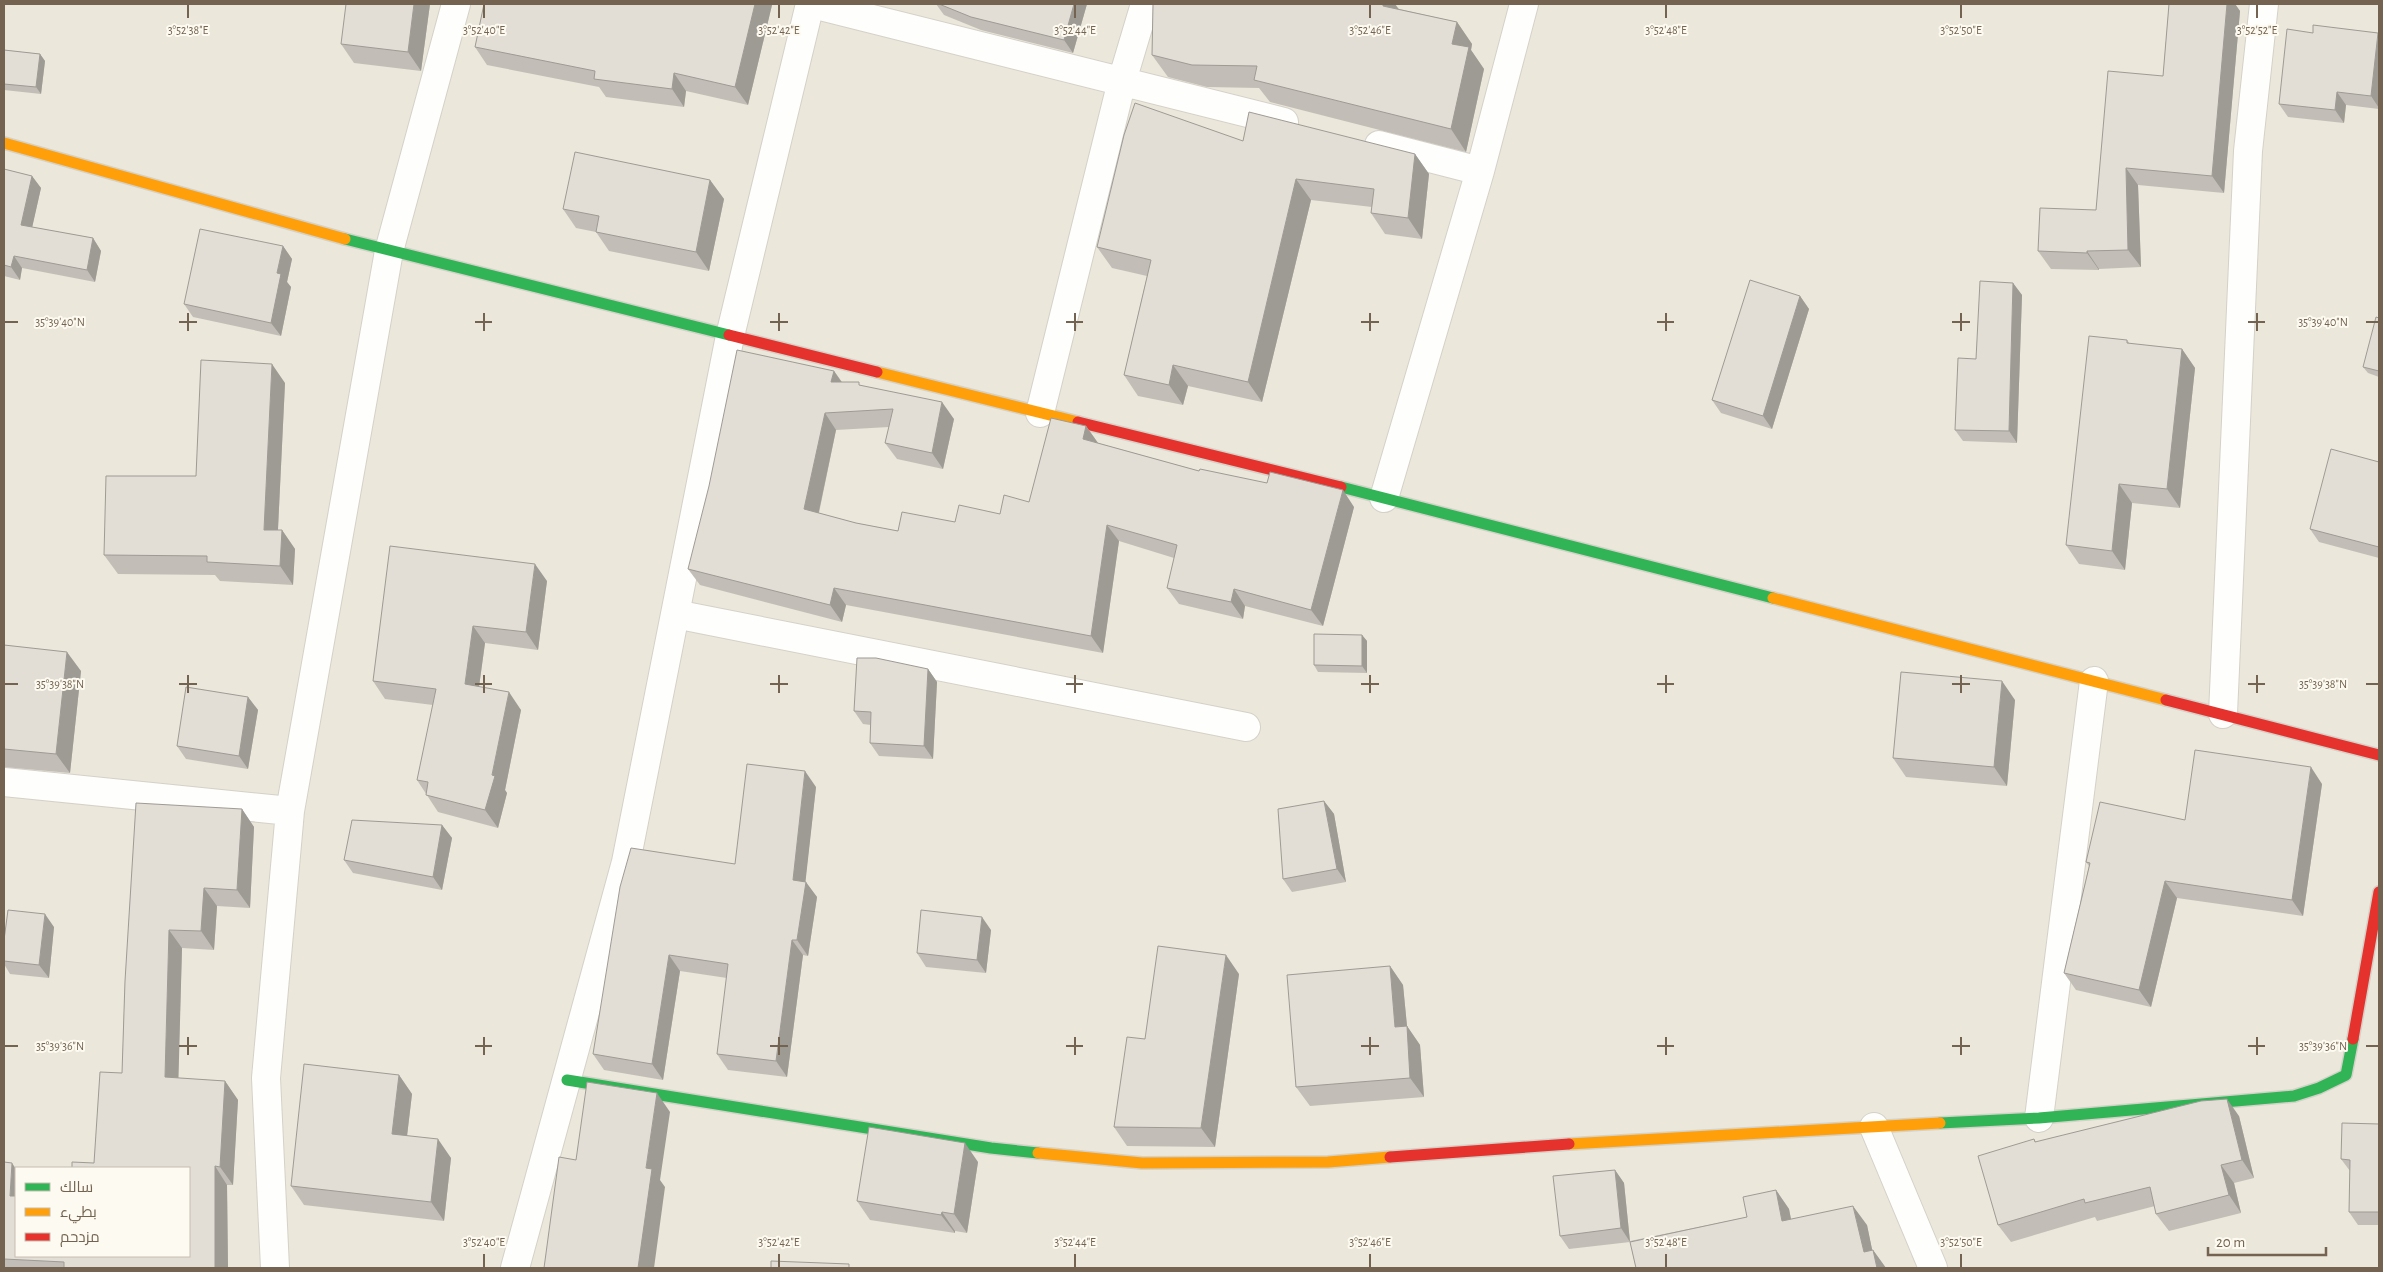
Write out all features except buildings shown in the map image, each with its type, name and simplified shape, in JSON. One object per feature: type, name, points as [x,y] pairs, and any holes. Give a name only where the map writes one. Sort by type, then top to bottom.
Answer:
[{"type":"street","points":[[275,1268],[266,1078],[290,811],[389,251],[456,4]]},
{"type":"street","points":[[515,1268],[626,862],[730,336],[811,4],[1306,127]]},
{"type":"street","points":[[1040,413],[1122,82],[1146,4]]},
{"type":"street","points":[[1384,498],[1480,171],[1524,4]]},
{"type":"street","points":[[2224,714],[2248,151],[2264,4]]},
{"type":"street","points":[[1354,139],[1480,171]]},
{"type":"street","points":[[4,143],[389,251],[1384,498],[2379,754]]},
{"type":"street","points":[[675,614],[1246,727]]},
{"type":"street","points":[[2040,1118],[2094,681]]},
{"type":"street","points":[[4,782],[290,811]]},
{"type":"street","points":[[567,1080],[991,1148],[1142,1163],[1328,1162],[1633,1139],[2040,1118],[2294,1096],[2319,1088],[2346,1075],[2379,892]]},
{"type":"street","points":[[1874,1127],[1933,1268]]},
{"type":"shaded area","points":[[4,4],[2379,4],[2379,1268],[4,1268]]},
{"type":"traffic: fast","points":[[345,239],[729,335]]},
{"type":"traffic: fast","points":[[1341,487],[1773,598]]},
{"type":"traffic: fast","points":[[1940,1123],[2039,1118],[2294,1096],[2319,1088],[2346,1075],[2353,1039]]},
{"type":"traffic: fast","points":[[567,1080],[991,1148],[1038,1153]]},
{"type":"traffic: slow","points":[[4,143],[345,239]]},
{"type":"traffic: slow","points":[[877,372],[1078,422]]},
{"type":"traffic: slow","points":[[1773,598],[2166,700]]},
{"type":"traffic: slow","points":[[1569,1144],[1940,1123]]},
{"type":"traffic: slow","points":[[1038,1153],[1142,1163],[1328,1162],[1390,1157]]},
{"type":"traffic: jam","points":[[729,335],[877,372]]},
{"type":"traffic: jam","points":[[1078,422],[1341,487]]},
{"type":"traffic: jam","points":[[2166,700],[2379,755]]},
{"type":"traffic: jam","points":[[2353,1039],[2379,892]]},
{"type":"traffic: jam","points":[[1390,1157],[1569,1144]]}]
